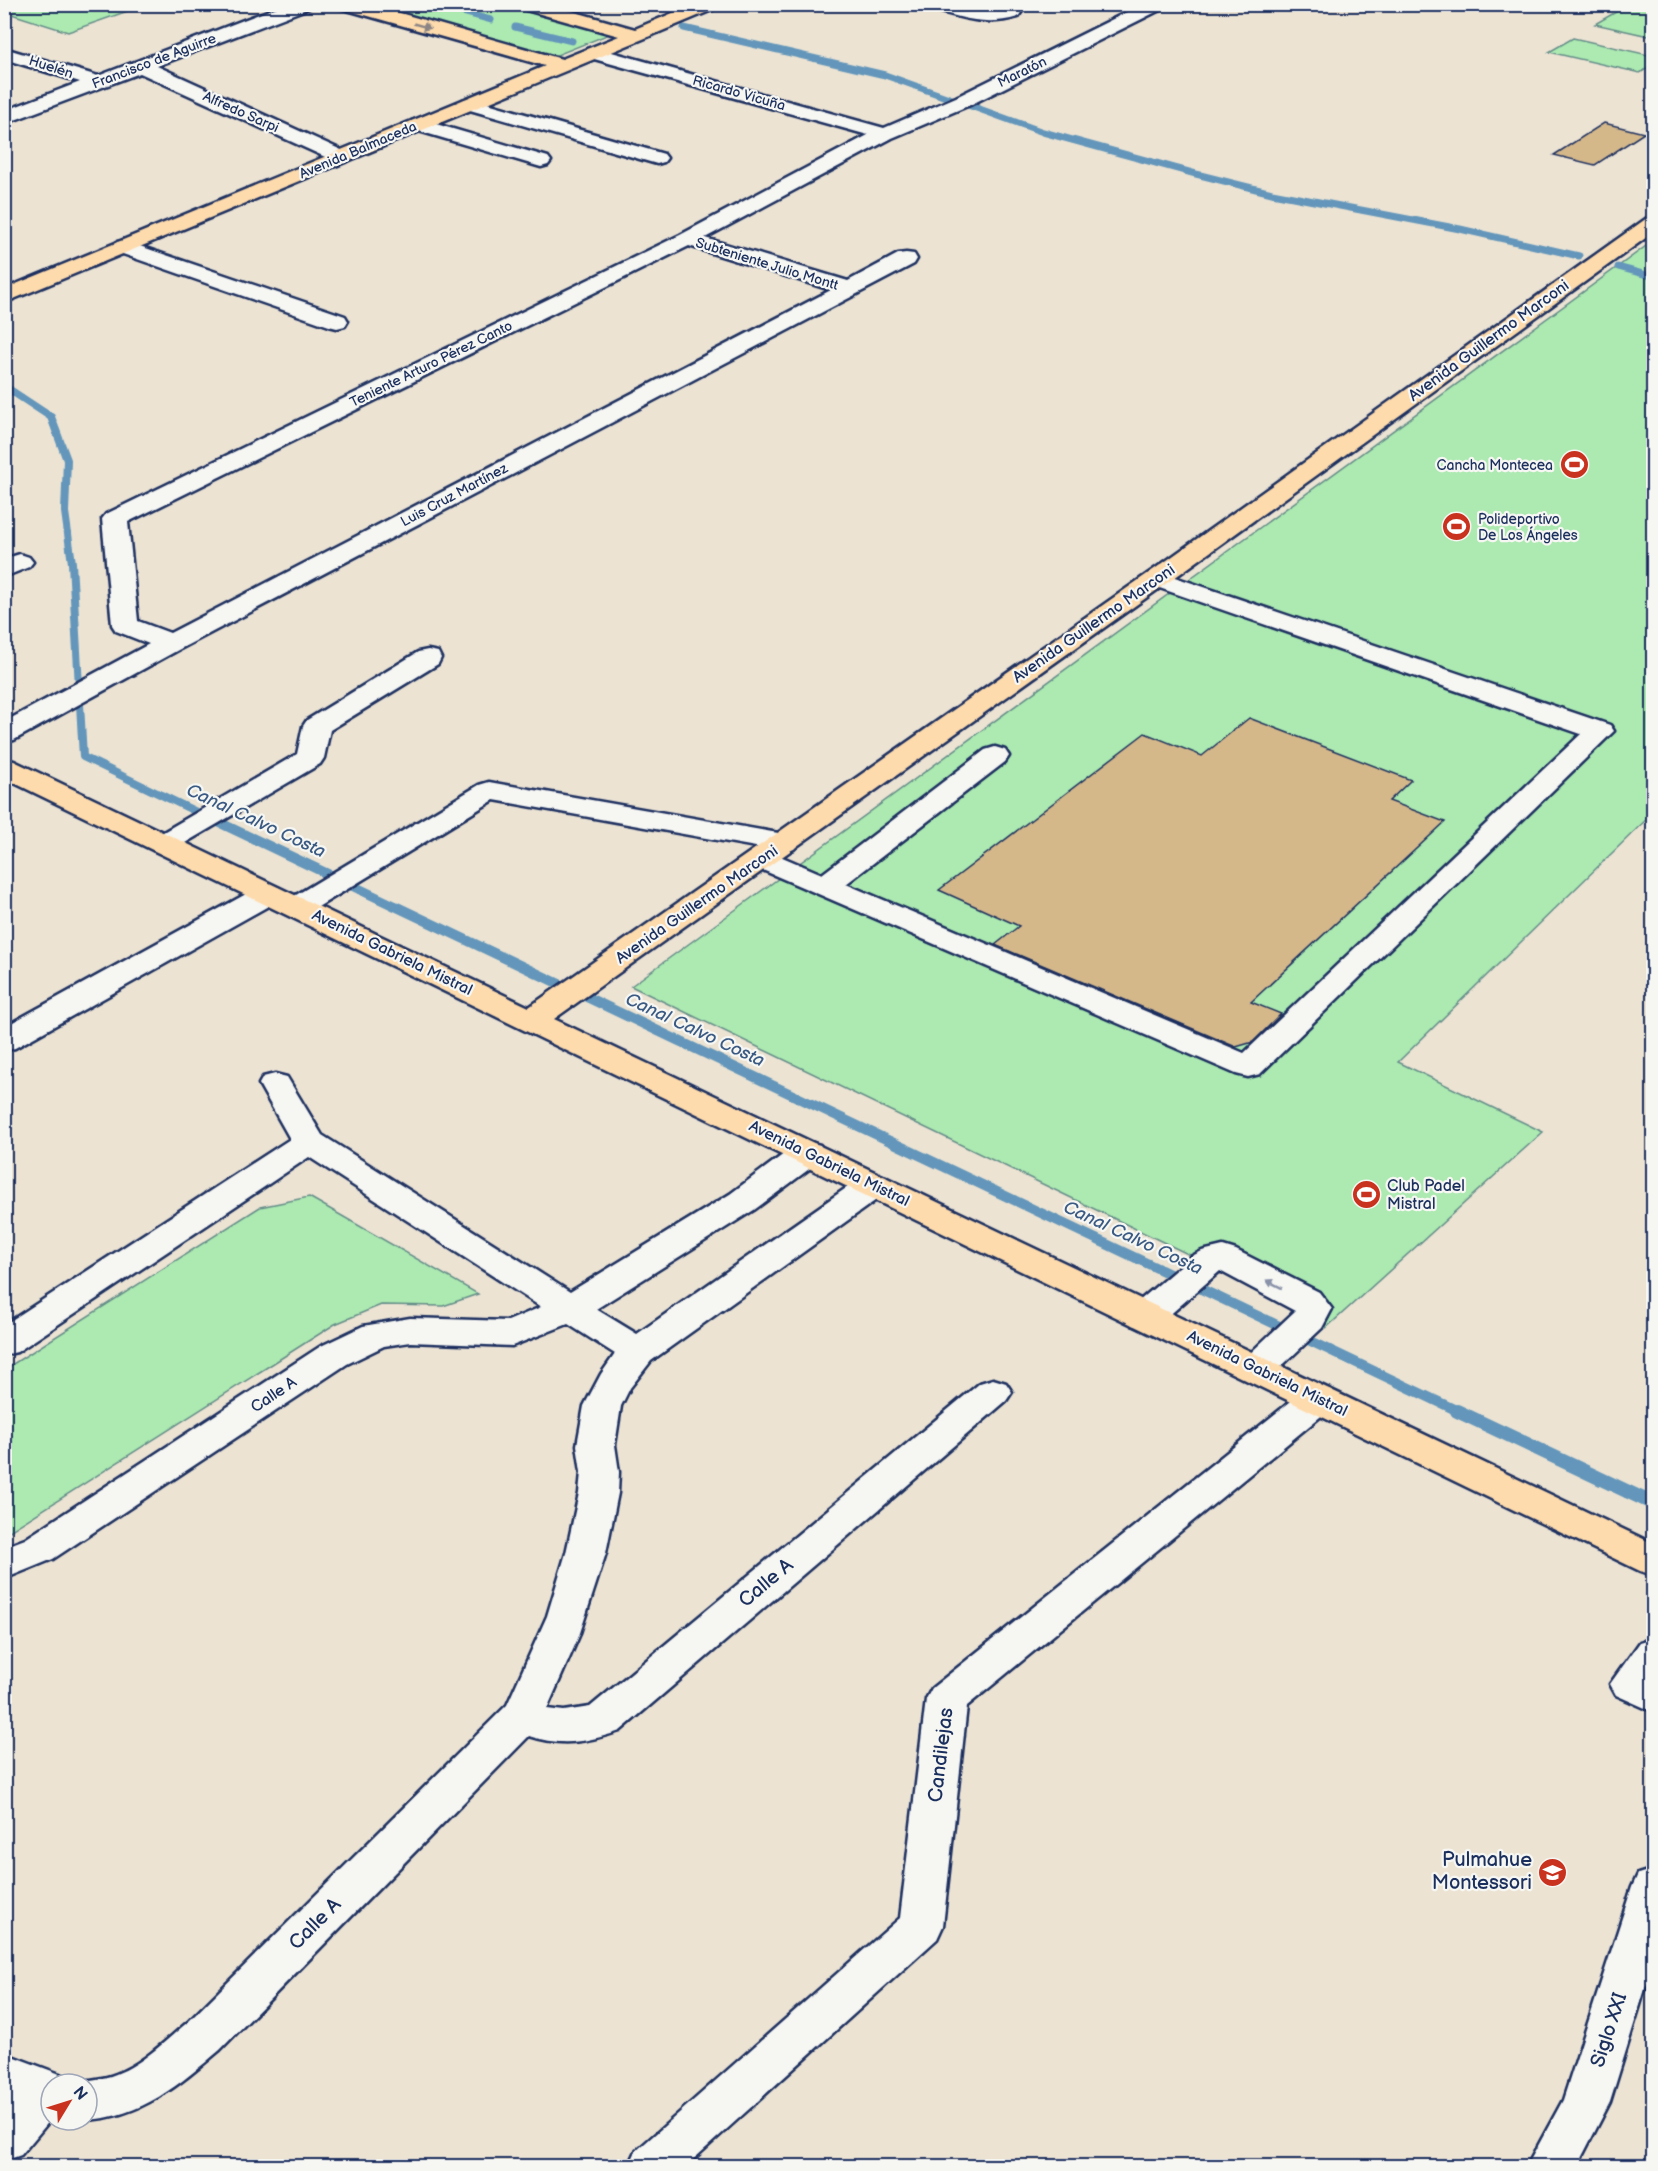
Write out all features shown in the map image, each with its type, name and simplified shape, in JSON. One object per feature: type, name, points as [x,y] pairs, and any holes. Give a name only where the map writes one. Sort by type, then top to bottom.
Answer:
[{"type":"main road","points":[[346,4],[562,65]]},
{"type":"main road","points":[[525,4],[637,35]]},
{"type":"main road","name":"Avenida Balmaceda","points":[[4,297],[711,4]]},
{"type":"main road","name":"Avenida Guillermo Marconi","points":[[541,1013],[1148,585],[1653,222]]},
{"type":"main road","name":"Avenida Gabriela Mistral","points":[[4,767],[163,844],[294,898],[541,1013],[808,1153],[874,1185],[1156,1306],[1278,1347],[1318,1399],[1653,1561]]},
{"type":"street","name":"Francisco de Aguirre","points":[[4,118],[303,4]]},
{"type":"street","points":[[933,4],[990,17],[1012,13],[1016,8],[1012,4]]},
{"type":"street","name":"Maratón","points":[[885,134],[963,101],[1158,4]]},
{"type":"street","name":"Huelén","points":[[4,52],[98,82]]},
{"type":"street","name":"Ricardo Vicuña","points":[[594,53],[885,134]]},
{"type":"street","name":"Alfredo Sarpi","points":[[141,66],[341,157]]},
{"type":"street","points":[[470,104],[657,158]]},
{"type":"street","points":[[419,125],[541,161]]},
{"type":"street","name":"Teniente Arturo Pérez Canto","points":[[171,643],[125,625],[115,519],[687,239],[885,134]]},
{"type":"street","name":"Subteniente Julio Montt","points":[[687,239],[848,288]]},
{"type":"street","points":[[125,247],[337,321]]},
{"type":"street","name":"Luis Cruz Martínez","points":[[4,735],[171,643],[906,259]]},
{"type":"street","points":[[4,1041],[294,898],[362,867],[489,791],[773,851],[825,886],[1248,1067],[1585,746],[1148,585]]},
{"type":"street","points":[[163,844],[310,758],[317,726],[428,658]]},
{"type":"street","points":[[825,886],[995,756]]},
{"type":"street","points":[[275,1084],[309,1142],[638,1352]]},
{"type":"street","points":[[4,1343],[309,1142]]},
{"type":"street","name":"Calle A","points":[[4,1564],[39,1549],[334,1355],[376,1335],[410,1330],[512,1334],[571,1308],[742,1202],[808,1153]]},
{"type":"street","name":"Calle A","points":[[99,2093],[119,2095],[140,2086],[159,2074],[204,2036],[523,1716],[550,1660],[586,1553],[600,1470],[596,1448],[597,1425],[602,1404],[611,1385],[638,1352],[874,1185]]},
{"type":"street","points":[[1156,1306],[1210,1261],[1223,1258],[1311,1305],[1313,1315],[1278,1347]]},
{"type":"street","name":"Calle A","points":[[523,1716],[537,1724],[554,1728],[572,1728],[605,1719],[993,1392]]},
{"type":"street","name":"Candilejas","points":[[653,2166],[921,1926],[946,1700],[1318,1399]]},
{"type":"street","points":[[1653,1653],[1631,1684],[1653,1695]]},
{"type":"street","name":"Siglo XXI","points":[[1551,2166],[1568,2139],[1586,2102],[1653,1887]]},
{"type":"street","name":"Calle A","points":[[4,2140],[39,2098]]},
{"type":"green space","points":[[5,4],[145,5],[68,32],[5,12]]},
{"type":"green space","points":[[351,5],[516,5],[617,31],[547,59]]},
{"type":"green space","points":[[1628,5],[1653,5],[1653,37],[1595,24]]},
{"type":"green space","points":[[1573,38],[1653,56],[1653,65],[1640,73],[1549,52]]},
{"type":"green space","name":"Polideportivo De Los Ángeles","points":[[1653,241],[1653,813],[1398,1062],[1543,1132],[1326,1328],[1194,1257],[631,986]]},
{"type":"green space","points":[[309,1197],[478,1294],[443,1306],[381,1305],[335,1324],[5,1534],[5,1369],[260,1207]]},
{"type":"building","points":[[1604,123],[1644,133],[1595,165],[1554,155]]},
{"type":"building","points":[[1249,718],[1411,780],[1389,801],[1445,822],[1251,1002],[1281,1014],[1253,1042],[1236,1047],[995,945],[1019,926],[939,890],[1145,733],[1202,756]]},
{"type":"waterway","points":[[433,4],[491,20]]},
{"type":"waterway","points":[[515,27],[572,41]]},
{"type":"waterway","points":[[684,28],[885,75],[1043,132],[1196,174],[1272,193],[1460,229],[1579,256]]},
{"type":"waterway","points":[[1618,267],[1654,277]]},
{"type":"waterway","name":"Canal Calvo Costa","points":[[4,386],[51,417],[67,460],[65,512],[72,563],[83,757],[215,821]]},
{"type":"waterway","name":"Canal Calvo Costa","points":[[212,819],[1460,1412]]},
{"type":"waterway","name":"Canal Calvo Costa","points":[[1457,1411],[1654,1504]]},
{"type":"place","name":"Cancha Montecea","points":[[1574,465]]},
{"type":"place","name":"Polideportivo De Los Ángeles","points":[[1457,527]]},
{"type":"place","name":"Club Padel Mistral","points":[[1366,1195]]},
{"type":"place","name":"Pulmahue Montessori","points":[[1553,1872]]}]
